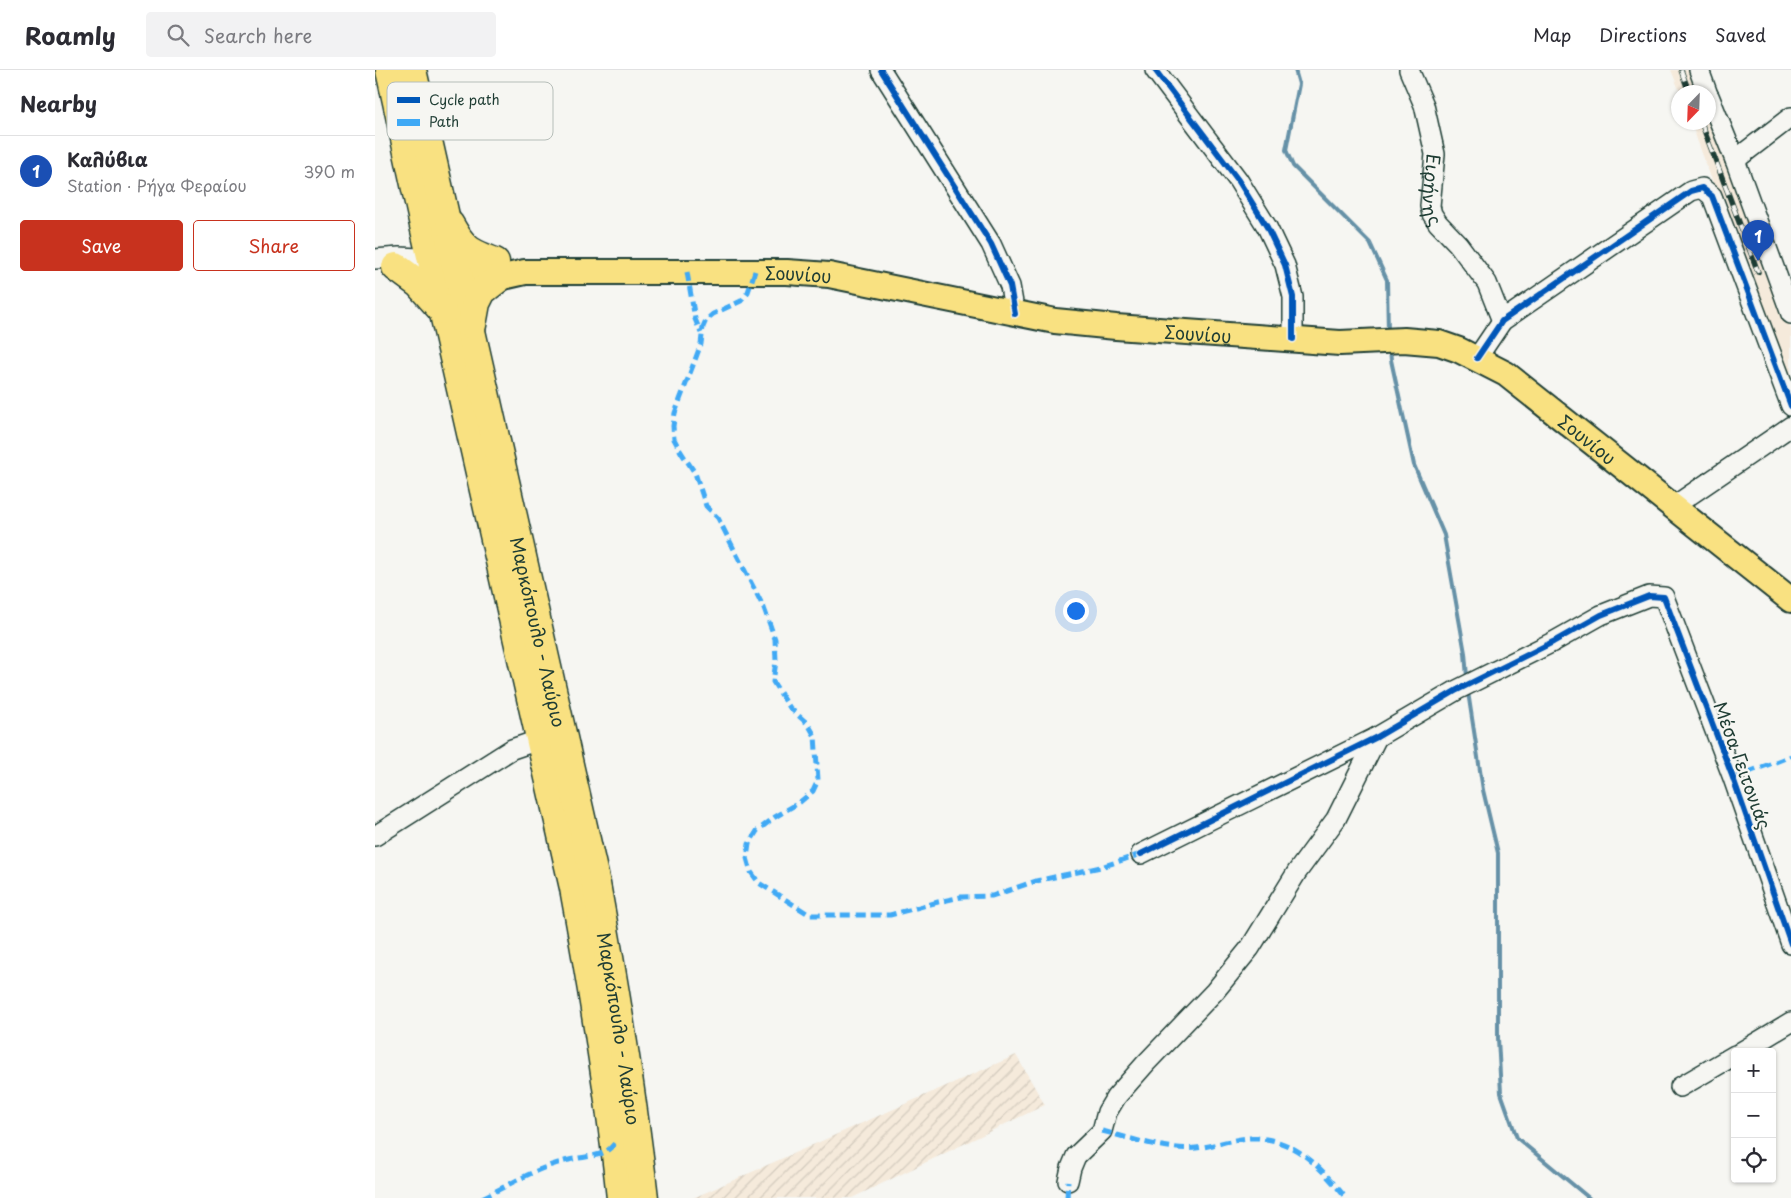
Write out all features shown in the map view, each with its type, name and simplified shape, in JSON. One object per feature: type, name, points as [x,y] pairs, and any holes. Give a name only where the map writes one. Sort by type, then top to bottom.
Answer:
[{"type":"highway","name":"Μαρκόπουλο - Λαύριο","points":[[390,70],[394,82]]},
{"type":"highway","name":"Μαρκόπουλο - Λαύριο","points":[[411,140],[434,218],[445,267],[472,332],[596,884],[633,1102],[643,1198]]},
{"type":"highway","name":"Μαρκόπουλο - Λαύριο","points":[[422,140],[434,218]]},
{"type":"highway","points":[[445,313],[419,284],[387,260],[409,247],[434,218],[460,244],[506,271],[482,291],[476,303],[472,332]]},
{"type":"highway","name":"Μαρκόπουλο - Λαύριο","points":[[445,267],[445,313],[574,888],[591,978],[611,1106],[621,1198]]},
{"type":"main road","name":"Σουνίου","points":[[445,267],[506,271],[763,272],[829,275],[1055,321],[1340,343],[1404,340],[1439,343],[1477,358],[1506,374],[1791,600]]},
{"type":"street","points":[[881,70],[991,244],[1010,286],[1015,314]]},
{"type":"street","points":[[1155,70],[1237,180],[1267,227],[1285,265],[1293,297],[1293,339]]},
{"type":"street","name":"Ειρήνης","points":[[1409,70],[1423,105],[1435,154],[1430,206],[1432,214],[1487,284],[1502,321]]},
{"type":"street","points":[[1699,70],[1704,85]]},
{"type":"street","points":[[1716,113],[1791,314]]},
{"type":"street","points":[[1735,160],[1791,117]]},
{"type":"street","points":[[1477,358],[1502,321],[1691,191],[1702,188],[1712,196],[1791,406]]},
{"type":"street","points":[[387,260],[445,267]]},
{"type":"street","points":[[1673,506],[1791,426]]},
{"type":"street","name":"Μέσα Γειτονιάς","points":[[1377,737],[1465,686],[1553,642],[1601,615],[1649,596],[1664,597],[1733,778],[1791,944]]},
{"type":"street","points":[[1141,854],[1377,737]]},
{"type":"street","points":[[1068,1181],[1076,1156],[1102,1131],[1107,1112],[1116,1098],[1146,1063],[1215,991],[1250,948],[1297,872],[1336,819],[1377,737]]},
{"type":"street","points":[[375,836],[512,749],[541,739]]},
{"type":"street","points":[[1748,1048],[1791,1022]]},
{"type":"street","points":[[1680,1087],[1731,1057]]},
{"type":"shaded area","points":[[1671,70],[1693,70],[1698,85],[1677,85]]},
{"type":"shaded area","points":[[1694,130],[1716,130],[1791,329],[1791,386],[1785,380]]},
{"type":"shaded area","points":[[1016,1055],[1045,1105],[852,1198],[693,1198]]},
{"type":"waterway","points":[[1295,70],[1299,84],[1286,150],[1293,166],[1370,243],[1387,280],[1388,333]]},
{"type":"waterway","points":[[1390,348],[1414,465],[1444,535],[1465,653],[1467,677]]},
{"type":"waterway","points":[[1468,692],[1483,790],[1498,853],[1498,1038],[1501,1093],[1517,1138],[1589,1198]]},
{"type":"railway","points":[[1681,70],[1686,85]]},
{"type":"railway","points":[[1704,130],[1758,272]]},
{"type":"marked path","points":[[755,271],[748,292],[741,301],[713,314],[706,320],[703,327],[701,344],[675,413],[673,426],[674,439],[695,473],[706,506],[718,518],[764,608],[775,639],[776,661],[773,682],[790,708],[808,724],[815,736],[818,780],[813,791],[757,831],[749,844],[747,858],[751,872],[759,883],[810,915],[890,915],[961,897],[992,896],[1036,881],[1101,867],[1141,854]]},
{"type":"marked path","points":[[687,272],[695,319],[701,333]]},
{"type":"marked path","points":[[1733,778],[1791,756]]},
{"type":"marked path","points":[[1102,1131],[1173,1148],[1204,1147],[1249,1138],[1271,1140],[1284,1144],[1308,1158],[1346,1198]]},
{"type":"marked path","points":[[482,1198],[546,1167],[605,1152],[615,1143]]},
{"type":"marked path","points":[[1067,1198],[1068,1181]]},
{"type":"cycle path","points":[[881,70],[991,244],[1010,286],[1015,314]]},
{"type":"cycle path","points":[[1155,70],[1238,180],[1267,227],[1285,265],[1293,297],[1293,339]]},
{"type":"cycle path","points":[[1477,358],[1502,321],[1691,191],[1702,188],[1712,196],[1791,406]]},
{"type":"cycle path","points":[[1141,854],[1377,737],[1457,690],[1553,642],[1601,615],[1649,596],[1664,597],[1733,778],[1791,944]]},
{"type":"place","name":"Καλύβια","points":[[1758,261]]}]
